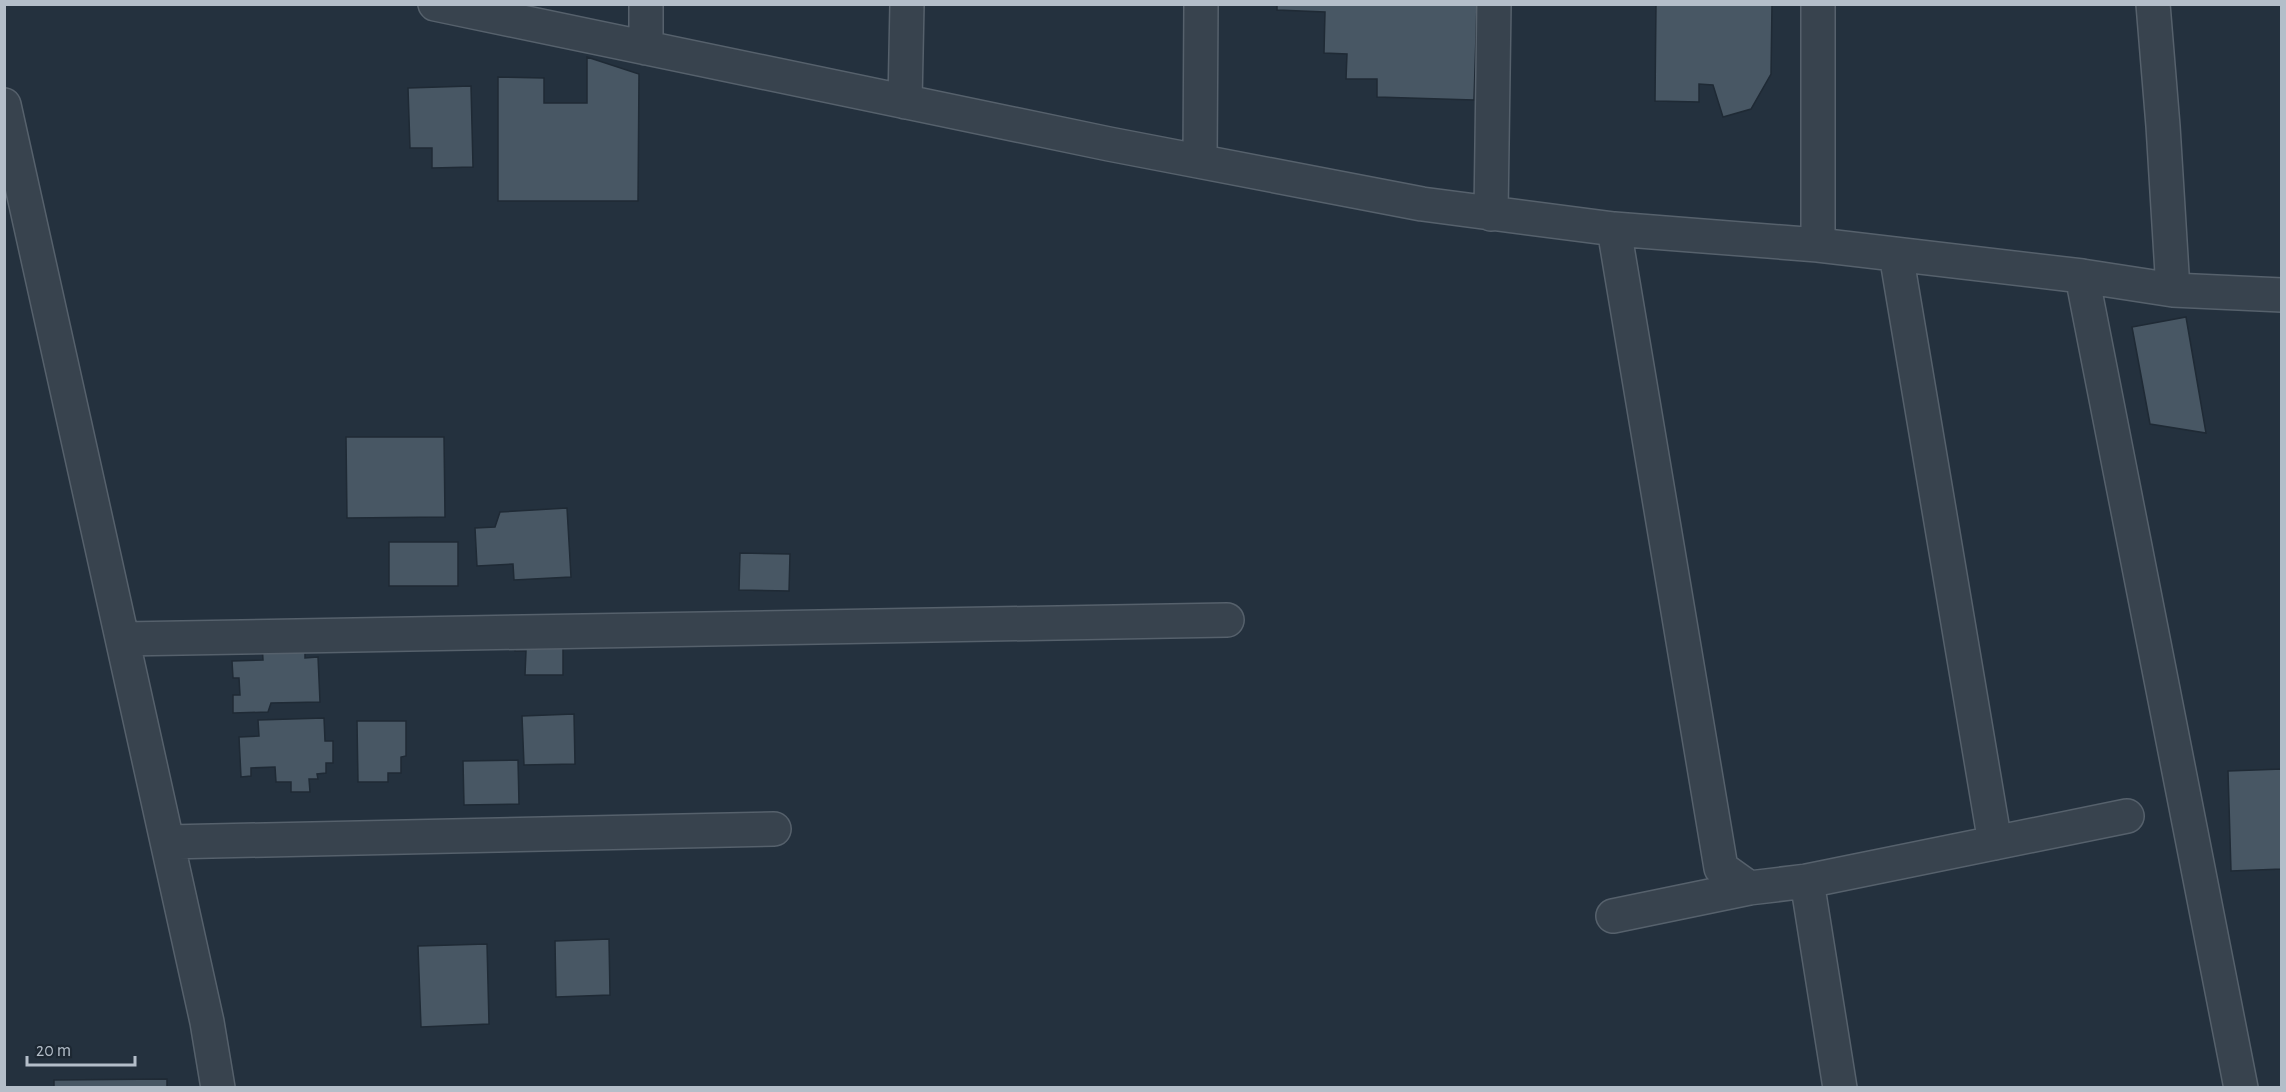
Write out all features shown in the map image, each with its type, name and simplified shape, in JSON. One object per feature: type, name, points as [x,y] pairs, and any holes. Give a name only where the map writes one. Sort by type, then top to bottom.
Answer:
[{"type":"street","points":[[435,4],[1200,162],[1422,204],[1614,229],[1818,245],[2082,276],[2172,290],[2282,295]]},
{"type":"street","points":[[646,4],[646,48]]},
{"type":"street","points":[[905,102],[907,4]]},
{"type":"street","points":[[1200,162],[1201,4]]},
{"type":"street","points":[[1491,214],[1494,4]]},
{"type":"street","points":[[1818,4],[1818,245]]},
{"type":"street","points":[[2153,4],[2163,126],[2172,290]]},
{"type":"street","points":[[4,105],[168,842],[207,1022],[218,1088]]},
{"type":"street","points":[[1614,229],[1721,868],[1749,888]]},
{"type":"street","points":[[1896,254],[1995,843]]},
{"type":"street","points":[[2082,276],[2241,1088]]},
{"type":"street","points":[[123,639],[1227,620]]},
{"type":"street","points":[[1613,916],[1749,888],[1807,881],[2127,816]]},
{"type":"street","points":[[168,842],[774,829]]},
{"type":"street","points":[[1807,881],[1840,1088]]},
{"type":"building","points":[[1277,4],[1477,4],[1474,100],[1377,97],[1377,79],[1346,79],[1347,54],[1324,53],[1325,12],[1277,10]]},
{"type":"building","points":[[1656,4],[1772,4],[1771,74],[1751,109],[1723,117],[1713,85],[1699,84],[1699,102],[1655,101]]},
{"type":"building","points":[[587,57],[639,74],[638,201],[498,201],[498,77],[544,78],[544,103],[587,103]]},
{"type":"building","points":[[471,86],[473,167],[432,168],[432,148],[410,148],[408,88]]},
{"type":"building","points":[[2186,317],[2206,433],[2150,424],[2132,327]]},
{"type":"building","points":[[346,437],[444,437],[445,517],[347,518]]},
{"type":"building","points":[[567,508],[571,577],[514,580],[513,564],[477,566],[475,528],[495,527],[500,512]]},
{"type":"building","points":[[389,542],[458,542],[458,586],[389,586]]},
{"type":"building","points":[[740,553],[790,554],[789,591],[739,590]]},
{"type":"building","points":[[515,635],[563,635],[563,675],[525,675],[526,651],[515,651]]},
{"type":"building","points":[[305,636],[305,658],[318,657],[320,702],[271,703],[268,712],[233,713],[233,695],[240,695],[239,678],[233,678],[232,661],[263,660],[262,644]]},
{"type":"building","points":[[574,714],[575,764],[524,765],[522,716]]},
{"type":"building","points":[[324,718],[325,741],[333,741],[333,763],[326,763],[326,773],[317,774],[318,779],[309,779],[310,792],[291,792],[291,782],[276,782],[275,767],[251,768],[251,776],[241,777],[239,737],[259,736],[258,720]]},
{"type":"building","points":[[357,721],[406,721],[406,756],[401,757],[401,773],[388,773],[388,782],[358,782]]},
{"type":"building","points":[[518,760],[519,804],[464,805],[463,761]]},
{"type":"building","points":[[2282,769],[2282,869],[2231,871],[2228,771]]},
{"type":"building","points":[[609,939],[610,995],[556,997],[555,941]]},
{"type":"building","points":[[487,944],[489,1024],[421,1027],[418,946]]},
{"type":"building","points":[[167,1079],[167,1088],[54,1088],[54,1080]]}]
